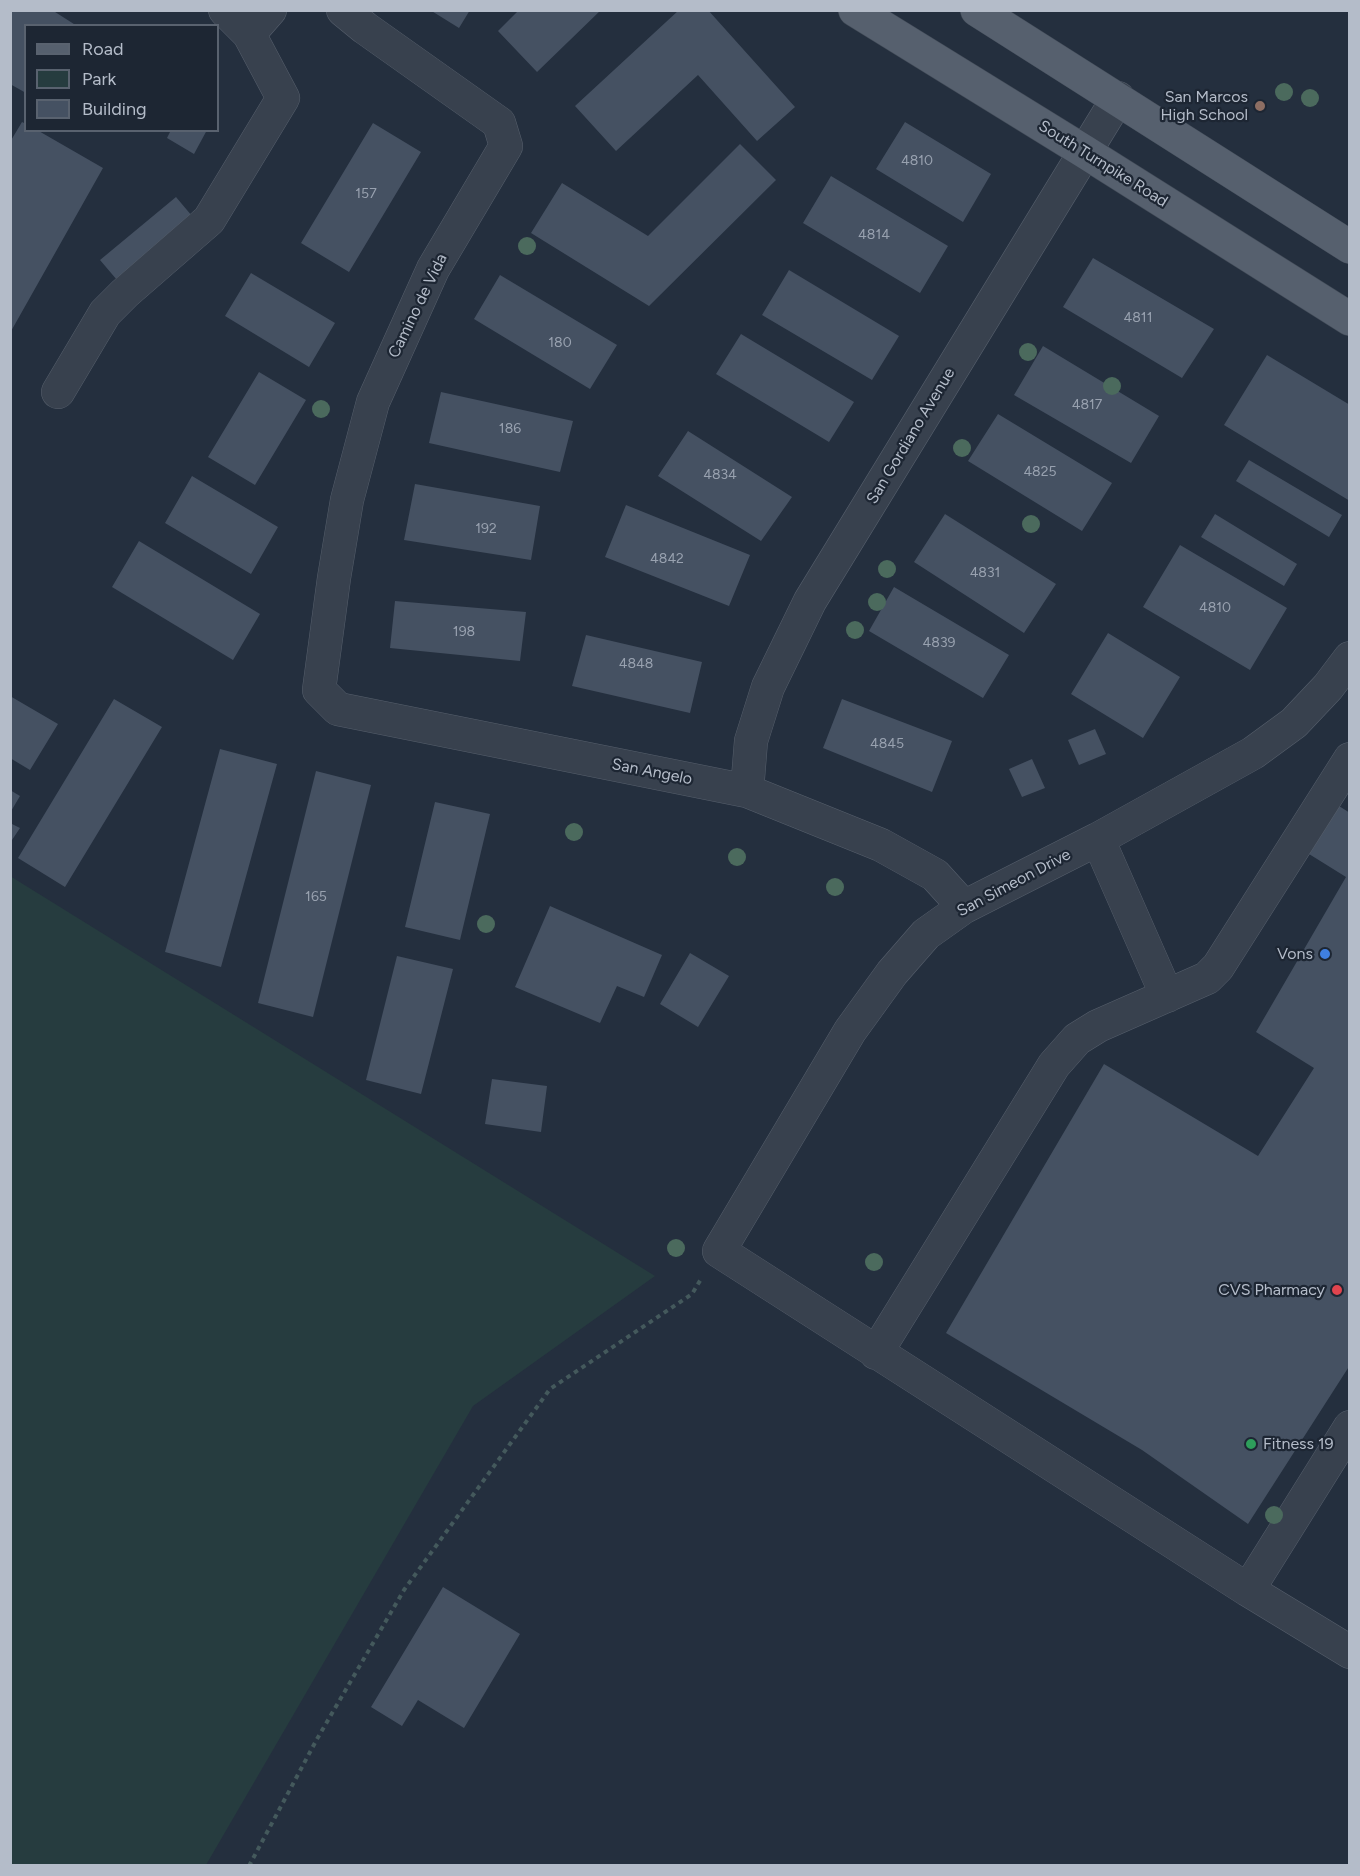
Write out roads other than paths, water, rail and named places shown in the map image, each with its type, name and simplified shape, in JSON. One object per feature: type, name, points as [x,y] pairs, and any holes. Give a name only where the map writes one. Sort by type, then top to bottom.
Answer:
[{"type":"main road","name":"South Turnpike Road","points":[[855,10],[1350,319]]},
{"type":"main road","points":[[977,10],[1350,247]]},
{"type":"street","points":[[58,392],[105,313],[209,220],[284,98],[260,22],[225,10]]},
{"type":"street","name":"Camino de Vida","points":[[319,690],[347,500],[373,402],[433,269],[506,146],[499,123],[343,10]]},
{"type":"street","name":"San Gordiano Avenue","points":[[747,791],[751,741],[768,687],[810,602],[1118,98]]},
{"type":"street","name":"San Simeon Drive","points":[[876,1353],[719,1251],[850,1030],[892,973],[926,934],[964,907],[1098,839],[1253,753],[1294,723],[1328,687],[1350,658]]},
{"type":"street","name":"San Angelo","points":[[319,690],[338,709],[747,791],[881,845],[934,875],[964,907]]},
{"type":"street","points":[[1350,759],[1218,966],[1207,978],[1098,1026],[1077,1039],[1054,1065],[876,1353],[1248,1590],[1350,1652]]},
{"type":"street","points":[[1098,839],[1167,996]]},
{"type":"street","points":[[1248,1590],[1350,1427]]},
{"type":"place","name":"San Marcos High School","points":[[1260,106]]},
{"type":"place","name":"Vons","points":[[1325,954]]},
{"type":"place","name":"CVS Pharmacy","points":[[1337,1290]]},
{"type":"place","name":"Fitness 19","points":[[1251,1444]]}]
